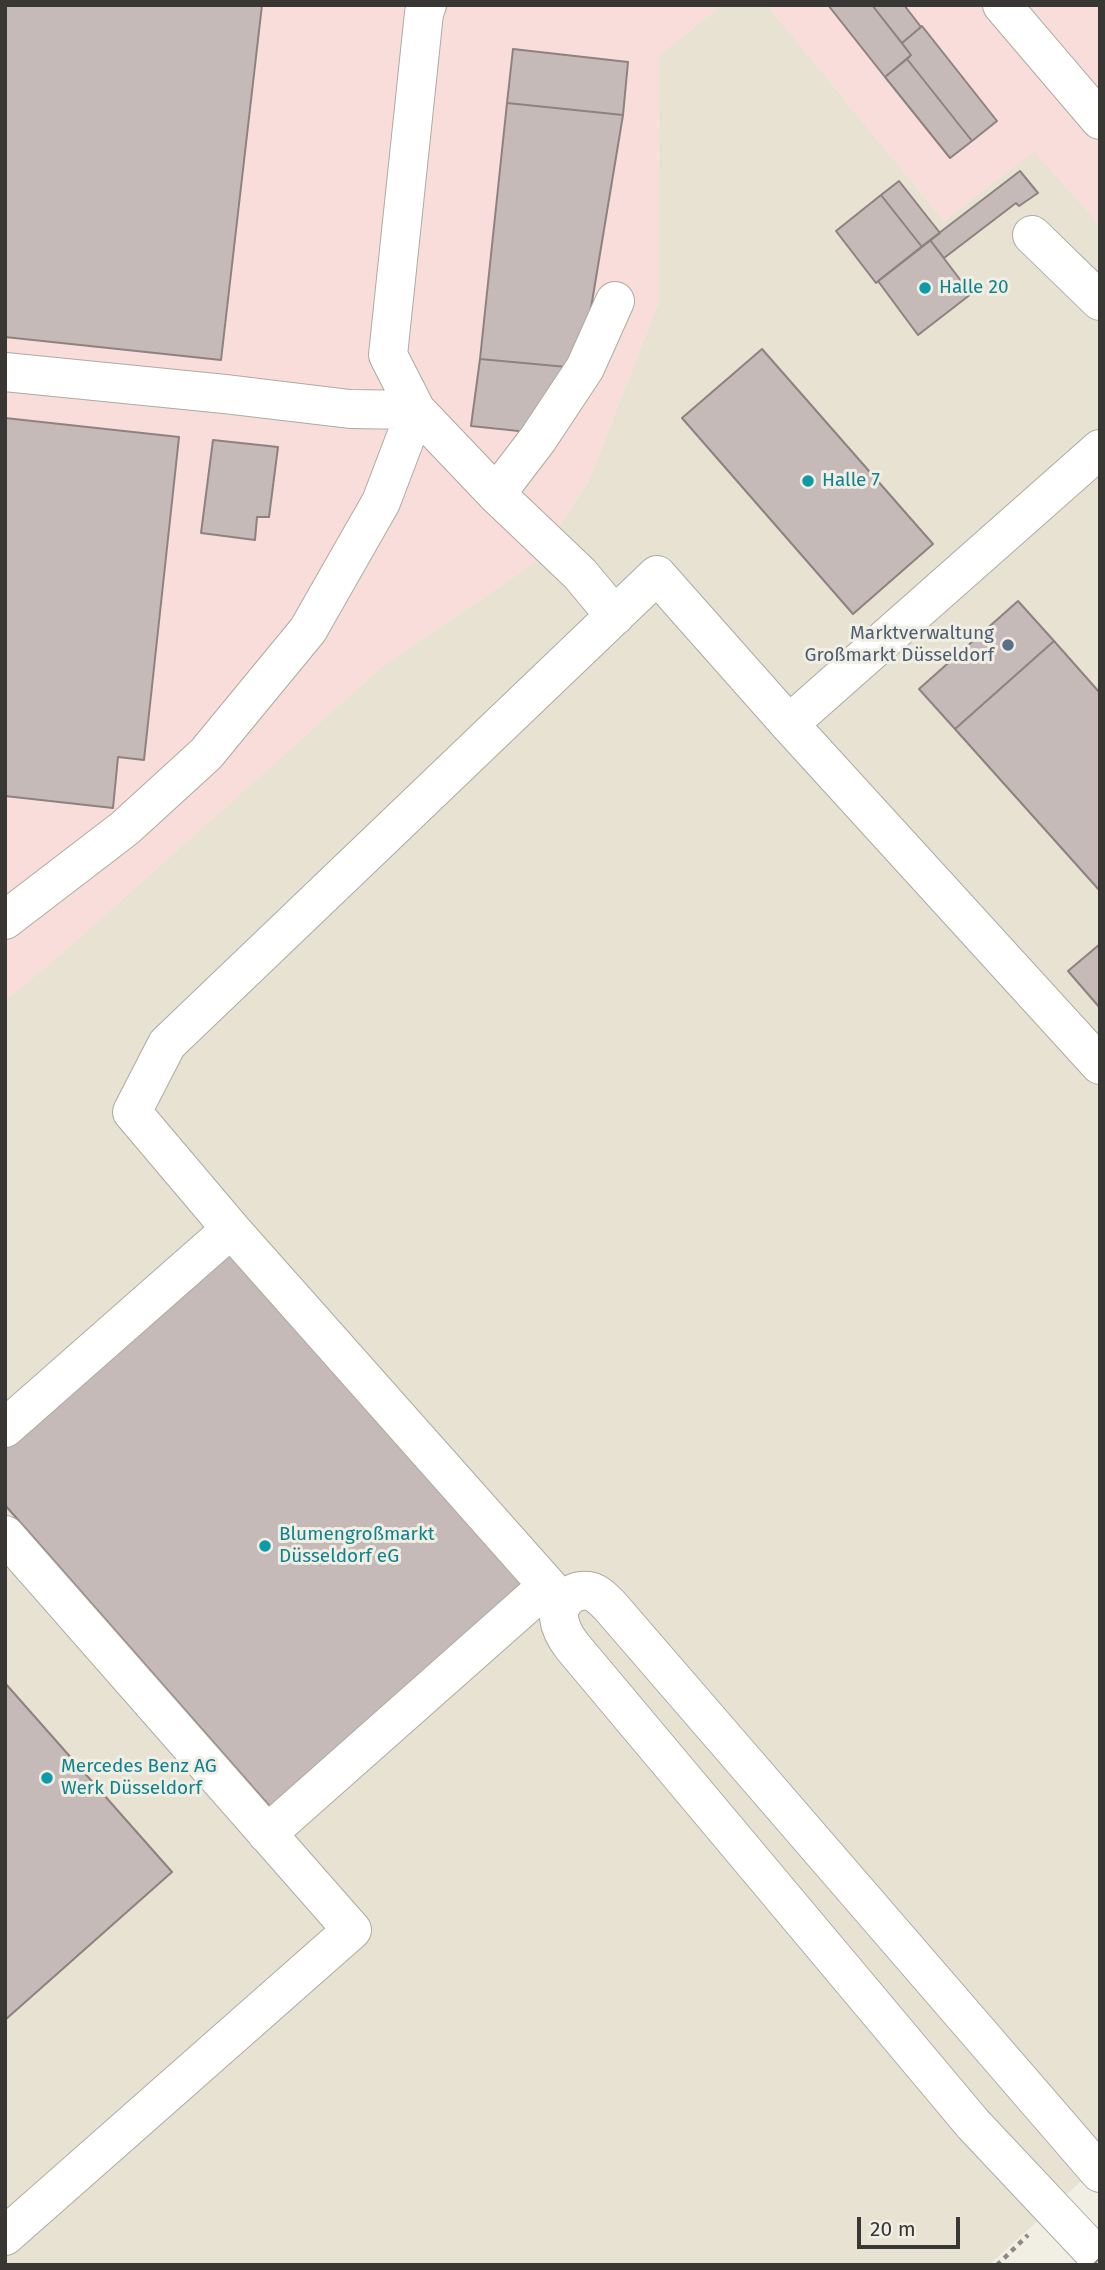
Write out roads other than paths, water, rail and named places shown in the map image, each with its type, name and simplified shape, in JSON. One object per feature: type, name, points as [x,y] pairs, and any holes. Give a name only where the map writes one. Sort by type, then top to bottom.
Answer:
[{"type":"lane","points":[[427,5],[388,355],[416,410],[496,494],[580,574],[615,616]]},
{"type":"lane","points":[[1002,5],[1100,120]]},
{"type":"lane","points":[[1032,235],[1100,301]]},
{"type":"lane","points":[[496,494],[538,439],[584,368],[615,301]]},
{"type":"lane","points":[[5,372],[350,409],[416,410]]},
{"type":"lane","points":[[5,920],[125,828],[206,754],[308,630],[381,502],[416,410]]},
{"type":"lane","points":[[789,724],[1100,449]]},
{"type":"lane","points":[[1100,1065],[657,575],[167,1044],[132,1112],[231,1229],[555,1594],[560,1626],[572,1646],[972,2123],[1100,2259]]},
{"type":"lane","points":[[5,1428],[231,1229]]},
{"type":"lane","points":[[5,1535],[352,1930],[5,2236]]},
{"type":"lane","points":[[267,1834],[555,1594],[589,1591],[610,1606],[1100,2174]]},
{"type":"lane","points":[[900,2036],[947,1996]]},
{"type":"tram line","points":[[1093,2265],[1100,2258]]},
{"type":"place","name":"Halle 20","points":[[925,288]]},
{"type":"place","name":"Halle 7","points":[[808,481]]},
{"type":"place","name":"Marktverwaltung Großmarkt Düsseldorf","points":[[1008,645]]},
{"type":"place","name":"Blumengroßmarkt Düsseldorf eG","points":[[265,1546]]},
{"type":"place","name":"Mercedes Benz AG Werk Düsseldorf","points":[[47,1778]]}]
